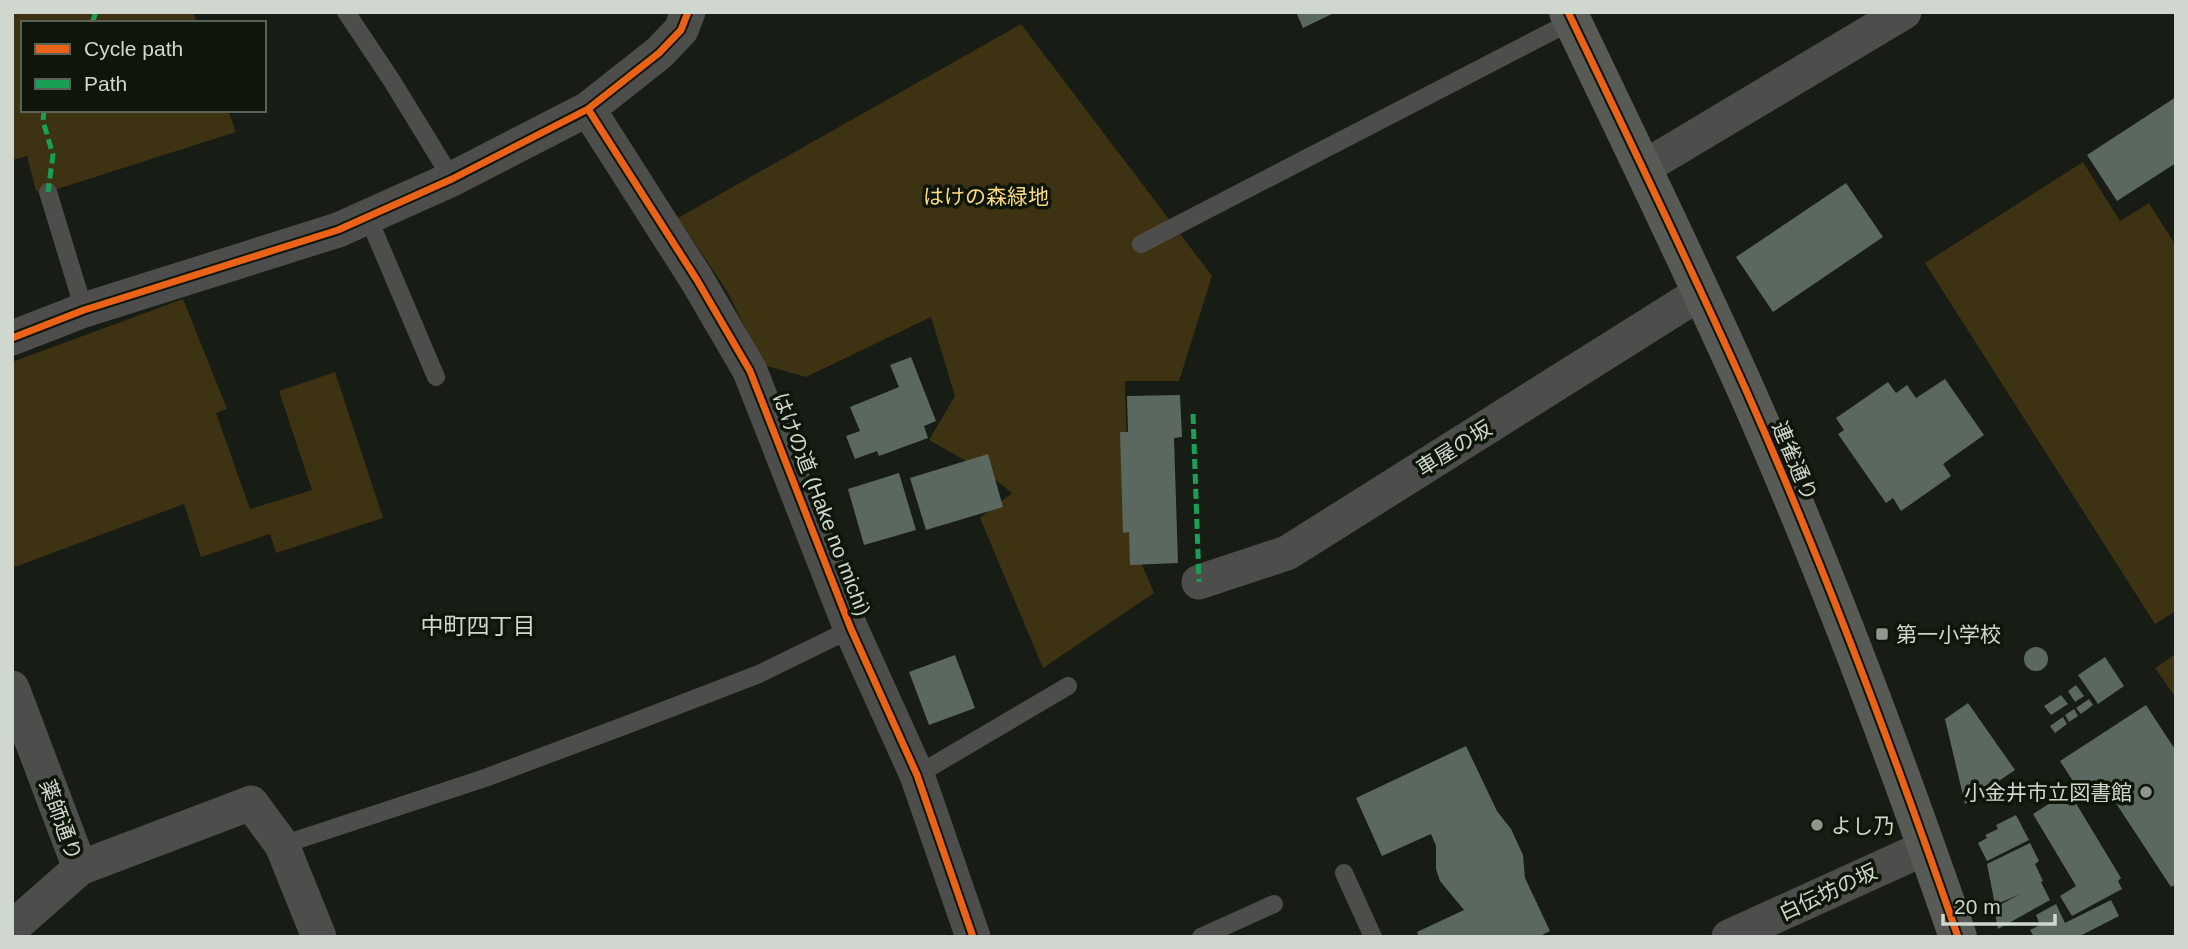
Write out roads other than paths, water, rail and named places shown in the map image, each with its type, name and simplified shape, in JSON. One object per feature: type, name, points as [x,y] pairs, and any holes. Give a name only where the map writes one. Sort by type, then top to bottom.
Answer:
[{"type":"main road","name":"連雀通り","points":[[1576,15],[1784,480],[1912,805],[1958,937]]},
{"type":"street","points":[[12,338],[84,310],[338,230],[452,179],[588,109],[659,54],[681,30],[688,12]]},
{"type":"street","points":[[1643,168],[1904,12]]},
{"type":"street","name":"はけの道 (Hake no michi)","points":[[588,109],[697,280],[750,371],[851,629],[918,775],[973,937]]},
{"type":"street","name":"車屋の坂","points":[[1199,582],[1287,553],[1700,293]]},
{"type":"street","name":"薬師通り","points":[[12,688],[80,868],[12,928]]},
{"type":"street","points":[[80,868],[251,803],[282,845],[319,937]]},
{"type":"street","name":"白伝坊の坂","points":[[1729,937],[1927,847]]},
{"type":"lane","points":[[346,12],[452,179]]},
{"type":"lane","points":[[1141,244],[1576,15]]},
{"type":"lane","points":[[48,192],[84,310]]},
{"type":"lane","points":[[368,216],[436,377]]},
{"type":"lane","points":[[282,845],[485,778],[629,724],[758,674],[851,629]]},
{"type":"lane","points":[[918,775],[1068,686]]},
{"type":"lane","points":[[1344,873],[1373,937]]},
{"type":"lane","points":[[1201,937],[1274,904]]},
{"type":"place","name":"第一小学校","points":[[1882,634]]},
{"type":"place","name":"小金井市立図書館","points":[[2146,792]]},
{"type":"place","name":"よし乃","points":[[1817,825]]},
{"type":"district","name":"中町四丁目","points":[[478,626]]},
{"type":"park label","name":"はけの森緑地","points":[[986,196]]}]
